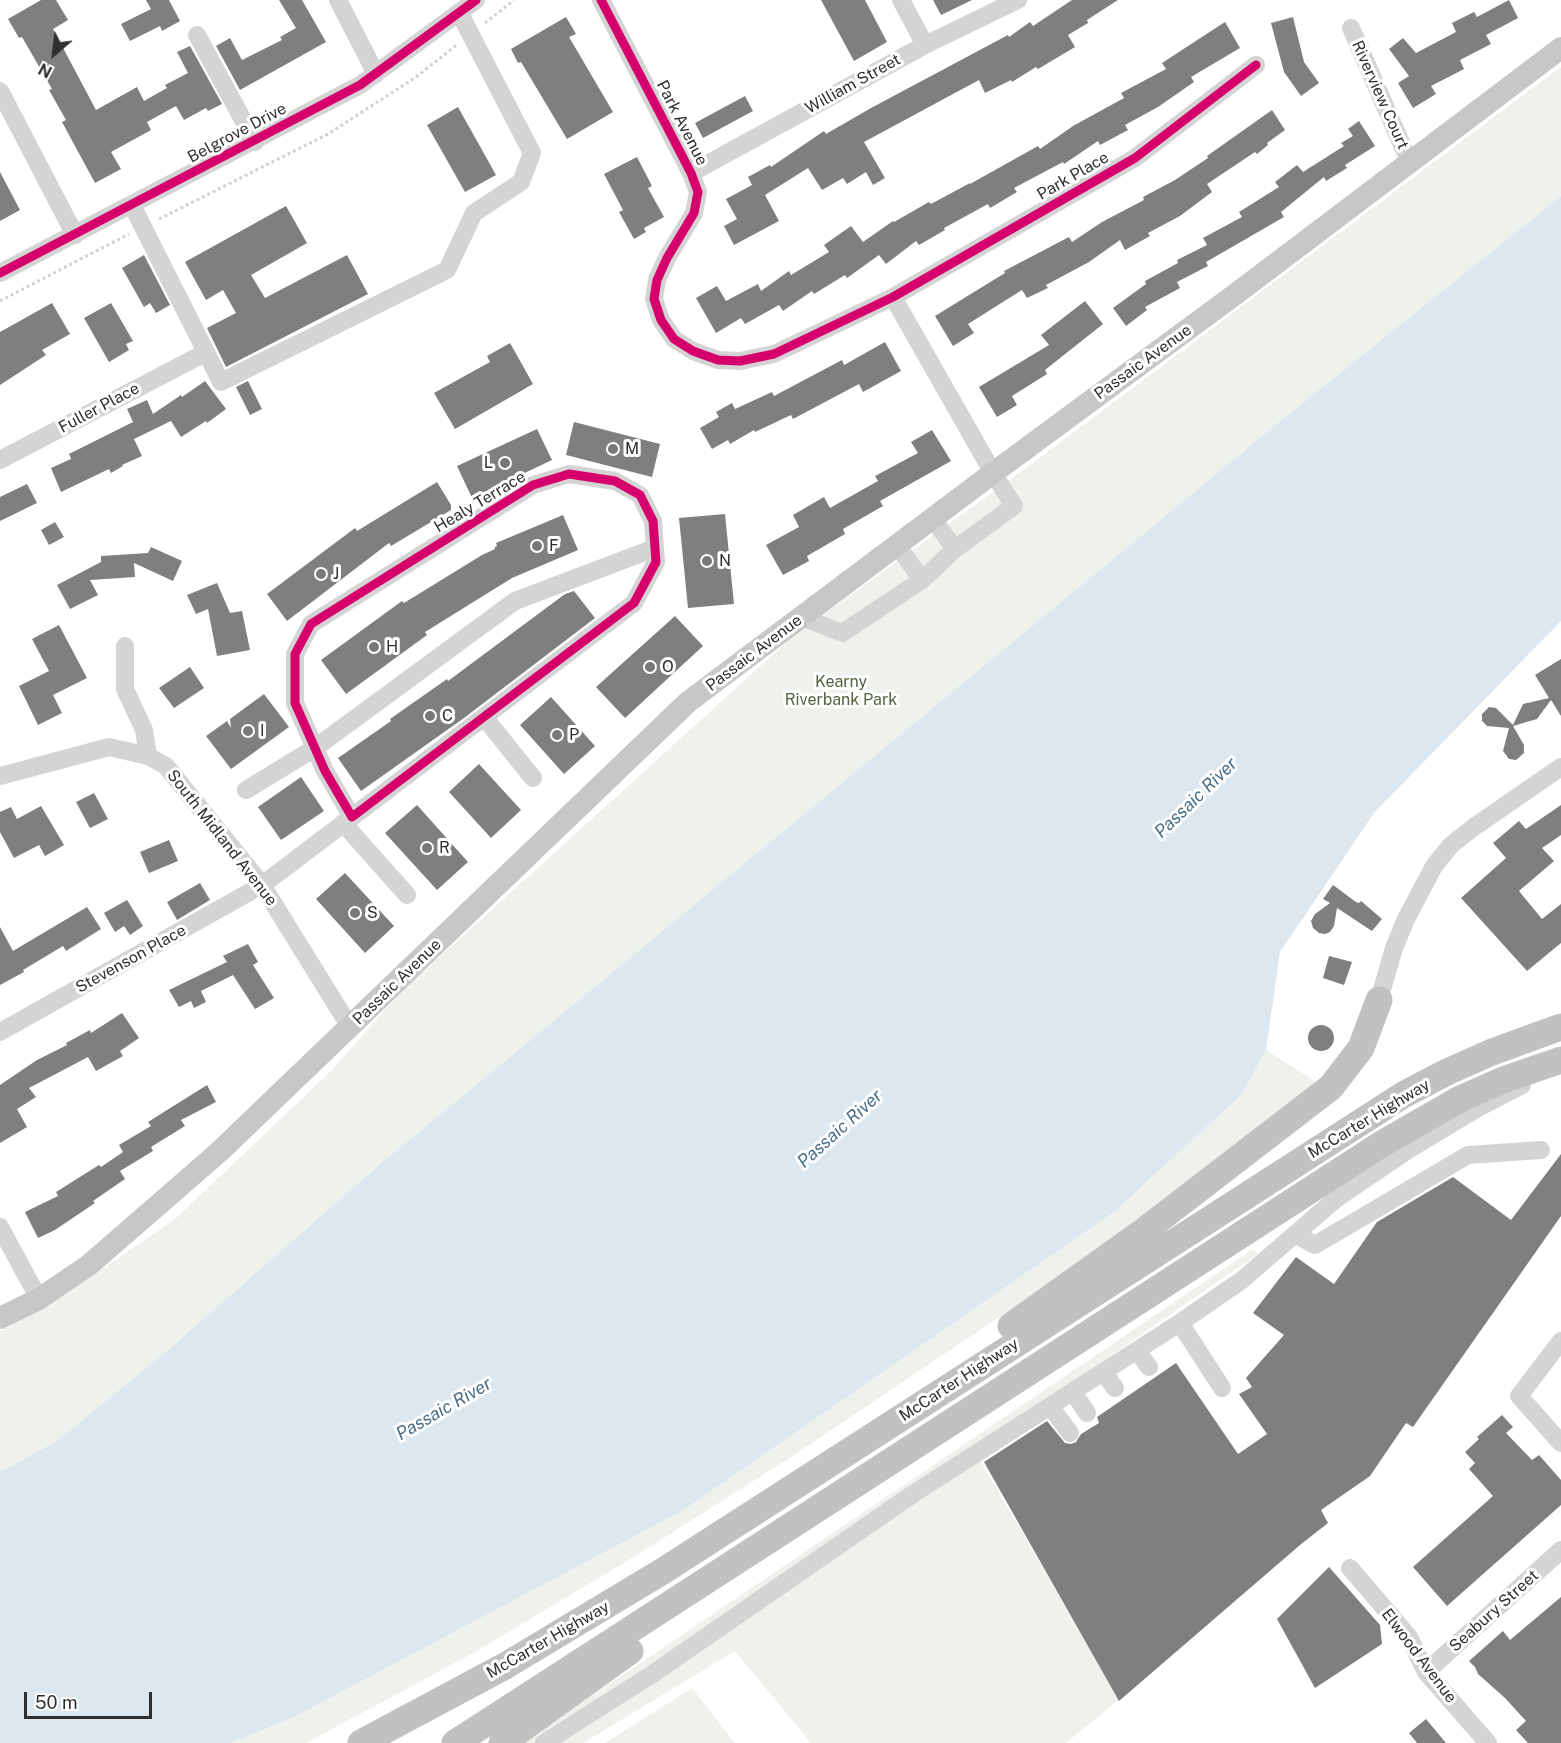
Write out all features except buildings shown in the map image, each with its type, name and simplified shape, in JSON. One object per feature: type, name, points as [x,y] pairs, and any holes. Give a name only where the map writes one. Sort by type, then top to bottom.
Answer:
[{"type":"highway","points":[[794,1487],[1016,1322],[1108,1258],[1312,1103],[1331,1087],[1361,1048],[1379,1000]]},
{"type":"highway","name":"McCarter Highway","points":[[361,1743],[459,1692],[663,1571],[1393,1101],[1447,1072],[1492,1052],[1561,1027]]},
{"type":"highway","points":[[455,1743],[785,1532],[1380,1145],[1461,1099],[1503,1080],[1561,1060]]},
{"type":"highway","points":[[502,1743],[624,1656],[785,1532]]},
{"type":"main road","name":"Passaic Avenue","points":[[0,1318],[39,1299],[88,1265],[136,1226],[219,1152],[688,702],[1237,293],[1410,161],[1452,132],[1561,48]]},
{"type":"street","points":[[338,0],[376,74]]},
{"type":"street","name":"Belgrove Drive","points":[[0,273],[360,86],[476,0]]},
{"type":"street","name":"Park Avenue","points":[[601,0],[691,172],[698,192],[694,213],[667,258],[657,280],[654,299],[661,320],[674,339],[693,351],[718,360],[740,361],[760,358],[774,354],[893,297]]},
{"type":"street","points":[[901,0],[925,45]]},
{"type":"street","name":"William Street","points":[[691,172],[925,45],[1017,0]]},
{"type":"street","points":[[132,205],[221,382],[447,270],[474,213],[521,182],[532,153],[459,12]]},
{"type":"street","name":"Riverview Court","points":[[1351,28],[1410,161]]},
{"type":"street","points":[[197,35],[255,142]]},
{"type":"street","name":"Park Place","points":[[893,297],[1135,158],[1256,65]]},
{"type":"street","points":[[0,91],[75,235]]},
{"type":"street","points":[[802,617],[842,633],[922,580],[955,549],[1014,506],[893,297]]},
{"type":"street","name":"Fuller Place","points":[[0,460],[199,356]]},
{"type":"street","name":"Healy Terrace","points":[[262,885],[348,820],[484,717],[634,603],[656,562],[653,521],[640,495],[615,481],[569,474],[534,485],[311,624],[295,654],[296,703],[348,820]]},
{"type":"street","points":[[932,519],[955,549]]},
{"type":"street","points":[[897,545],[922,580]]},
{"type":"street","points":[[246,790],[315,748],[515,601],[655,548]]},
{"type":"street","points":[[125,646],[125,689],[144,730],[148,756]]},
{"type":"street","points":[[484,717],[533,778]]},
{"type":"street","name":"South Midland Avenue","points":[[0,776],[109,747],[148,756],[166,766],[262,885],[350,1028]]},
{"type":"street","points":[[1379,1000],[1394,948],[1406,919],[1434,866],[1451,846],[1474,827],[1561,767]]},
{"type":"street","points":[[348,820],[407,895]]},
{"type":"street","name":"Stevenson Place","points":[[0,1032],[262,885]]},
{"type":"street","points":[[544,1743],[641,1682],[913,1494],[1180,1323],[1242,1280],[1337,1198],[1408,1150],[1476,1108],[1561,1065]]},
{"type":"street","points":[[1295,1234],[1315,1245],[1468,1155],[1541,1150]]},
{"type":"street","points":[[0,1227],[39,1299]]},
{"type":"street","points":[[1180,1323],[1222,1388]]},
{"type":"street","points":[[1561,1341],[1519,1396],[1561,1443]]},
{"type":"street","points":[[1137,1351],[1149,1366]]},
{"type":"street","points":[[1103,1372],[1115,1389]]},
{"type":"street","points":[[1073,1392],[1087,1413]]},
{"type":"street","points":[[1050,1406],[1070,1433]]},
{"type":"street","name":"Seabury Street","points":[[1426,1672],[1561,1550]]},
{"type":"street","name":"Elwood Avenue","points":[[1350,1568],[1408,1637],[1426,1672],[1488,1743]]},
{"type":"path","points":[[0,301],[328,134],[416,77],[514,0]]},
{"type":"green space","name":"Kearny Riverbank Park","points":[[1561,67],[1561,196],[1284,418],[379,1165],[168,1350],[57,1441],[0,1472],[0,1331],[46,1308],[175,1219],[330,1072],[400,993],[790,639],[1033,463]]},
{"type":"green space","points":[[1266,1050],[1316,1082],[1208,1169],[1053,1281],[788,1459],[632,1558],[475,1652],[306,1743],[231,1743],[292,1718],[682,1511],[1114,1212],[1242,1094]]},
{"type":"green space","points":[[1253,1249],[1258,1254],[974,1450],[1120,1699],[1066,1743],[811,1743],[735,1651],[583,1743],[522,1743]]},
{"type":"green space","points":[[692,1688],[735,1743],[605,1743]]},
{"type":"water","name":"Passaic River","points":[[1561,196],[1561,621],[1374,813],[1280,952],[1266,1050],[1242,1094],[1114,1212],[682,1511],[292,1718],[231,1743],[0,1743],[0,1472],[57,1441],[168,1350],[379,1165],[1284,418]]},
{"type":"cycle path","points":[[0,273],[360,85],[476,0]]},
{"type":"cycle path","points":[[601,0],[691,173],[698,192],[694,213],[667,258],[657,280],[654,299],[661,320],[674,339],[693,351],[718,360],[740,361],[774,354],[893,297],[1135,158],[1256,65]]},
{"type":"cycle path","points":[[569,474],[615,481],[640,495],[653,521],[656,562],[634,603],[352,817],[325,771],[295,703],[295,654],[311,624],[533,485],[569,474]]},
{"type":"place","name":"M","points":[[613,449]]},
{"type":"place","name":"L","points":[[505,463]]},
{"type":"place","name":"F","points":[[537,546]]},
{"type":"place","name":"N","points":[[707,561]]},
{"type":"place","name":"J","points":[[321,574]]},
{"type":"place","name":"H","points":[[374,647]]},
{"type":"place","name":"O","points":[[650,667]]},
{"type":"place","name":"C","points":[[430,716]]},
{"type":"place","name":"I","points":[[248,731]]},
{"type":"place","name":"P","points":[[557,735]]},
{"type":"place","name":"R","points":[[427,848]]},
{"type":"place","name":"S","points":[[355,913]]}]
